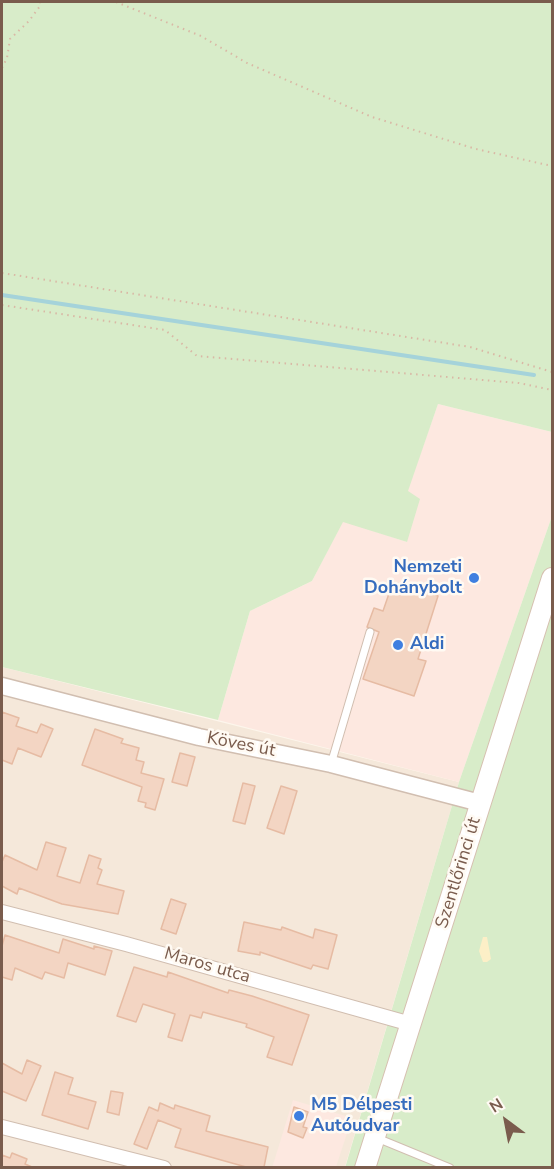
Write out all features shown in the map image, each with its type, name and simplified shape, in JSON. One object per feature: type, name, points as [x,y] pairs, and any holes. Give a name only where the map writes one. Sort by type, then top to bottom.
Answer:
[{"type":"main road","name":"Szentlőrinci út","points":[[365,1167],[552,578]]},
{"type":"street","name":"Köves út","points":[[2,686],[199,737],[331,764],[480,803]]},
{"type":"street","name":"Maros utca","points":[[2,912],[126,944],[411,1024]]},
{"type":"street","points":[[2,1127],[116,1162],[164,1167]]},
{"type":"lane","points":[[331,764],[370,632]]},
{"type":"lane","points":[[375,1137],[450,1167]]},
{"type":"path","points":[[2,68],[7,58],[10,39],[28,21],[40,6],[40,2]]},
{"type":"path","points":[[116,2],[201,36],[247,63],[372,117],[476,149],[552,166]]},
{"type":"path","points":[[2,273],[470,347],[552,372]]},
{"type":"path","points":[[2,305],[165,330],[197,356],[519,384],[552,389],[552,384]]},
{"type":"shaded area","points":[[438,404],[552,432],[552,516],[459,782],[218,720],[250,611],[312,581],[343,521],[407,542],[407,491]]},
{"type":"shaded area","points":[[2,667],[459,782],[345,1167],[2,1168]]},
{"type":"shaded area","points":[[293,1100],[352,1118],[336,1167],[272,1168]]},
{"type":"green space","points":[[2,2],[552,2],[552,432],[438,404],[408,491],[420,499],[407,542],[343,522],[312,581],[250,611],[218,720],[2,667]]},
{"type":"green space","points":[[552,516],[552,1167],[345,1168],[459,782]]},
{"type":"sand","points":[[483,937],[487,937],[491,959],[487,962],[483,962],[479,951]]},
{"type":"building","name":"Aldi","points":[[393,582],[438,596],[418,659],[426,661],[414,696],[363,679],[379,632],[367,627],[374,608],[383,611]]},
{"type":"building","points":[[2,712],[19,718],[16,726],[37,733],[41,724],[53,729],[41,757],[18,748],[12,764],[2,760]]},
{"type":"building","points":[[95,729],[123,739],[121,743],[139,748],[136,760],[144,762],[141,773],[164,779],[155,810],[145,807],[146,803],[138,801],[142,787],[82,765]]},
{"type":"building","points":[[180,753],[195,757],[187,786],[172,782]]},
{"type":"building","points":[[243,783],[255,786],[245,824],[233,821]]},
{"type":"building","points":[[281,786],[297,791],[284,834],[267,828]]},
{"type":"building","points":[[46,842],[66,848],[57,876],[80,883],[89,855],[101,859],[98,868],[102,870],[97,884],[124,891],[118,914],[62,904],[19,888],[17,894],[2,886],[2,862],[5,855],[37,870]]},
{"type":"building","points":[[171,899],[186,904],[176,934],[161,929]]},
{"type":"building","points":[[244,922],[281,930],[282,927],[313,938],[315,929],[337,935],[328,969],[313,965],[311,969],[260,952],[260,955],[238,951]]},
{"type":"building","points":[[5,935],[59,953],[63,939],[94,949],[94,946],[112,951],[105,975],[68,963],[64,978],[45,972],[42,979],[15,968],[12,980],[2,977],[2,946]]},
{"type":"building","points":[[134,967],[167,977],[168,972],[228,993],[229,990],[252,996],[309,1015],[292,1065],[267,1057],[274,1037],[246,1027],[247,1024],[203,1012],[201,1018],[190,1015],[182,1041],[168,1037],[175,1014],[143,1004],[136,1022],[117,1016]]},
{"type":"building","points":[[27,1060],[41,1066],[26,1101],[2,1091],[2,1063],[22,1074]]},
{"type":"building","points":[[55,1072],[73,1078],[68,1094],[96,1102],[88,1129],[42,1115]]},
{"type":"building","points":[[111,1091],[123,1093],[119,1115],[107,1112]]},
{"type":"building","points":[[160,1103],[174,1109],[175,1105],[210,1116],[206,1131],[268,1147],[264,1167],[246,1167],[175,1147],[181,1129],[158,1120],[147,1149],[134,1144],[149,1107],[158,1111]]},
{"type":"building","points":[[294,1107],[308,1112],[303,1127],[307,1128],[303,1138],[288,1132]]},
{"type":"building","points":[[12,1153],[27,1159],[25,1164],[32,1167],[2,1167],[2,1155],[10,1158]]},
{"type":"waterway","points":[[2,295],[534,375]]},
{"type":"place","name":"Nemzeti Dohánybolt","points":[[474,578]]},
{"type":"place","name":"Aldi","points":[[398,645]]},
{"type":"place","name":"M5 Délpesti Autóudvar","points":[[299,1116]]}]
